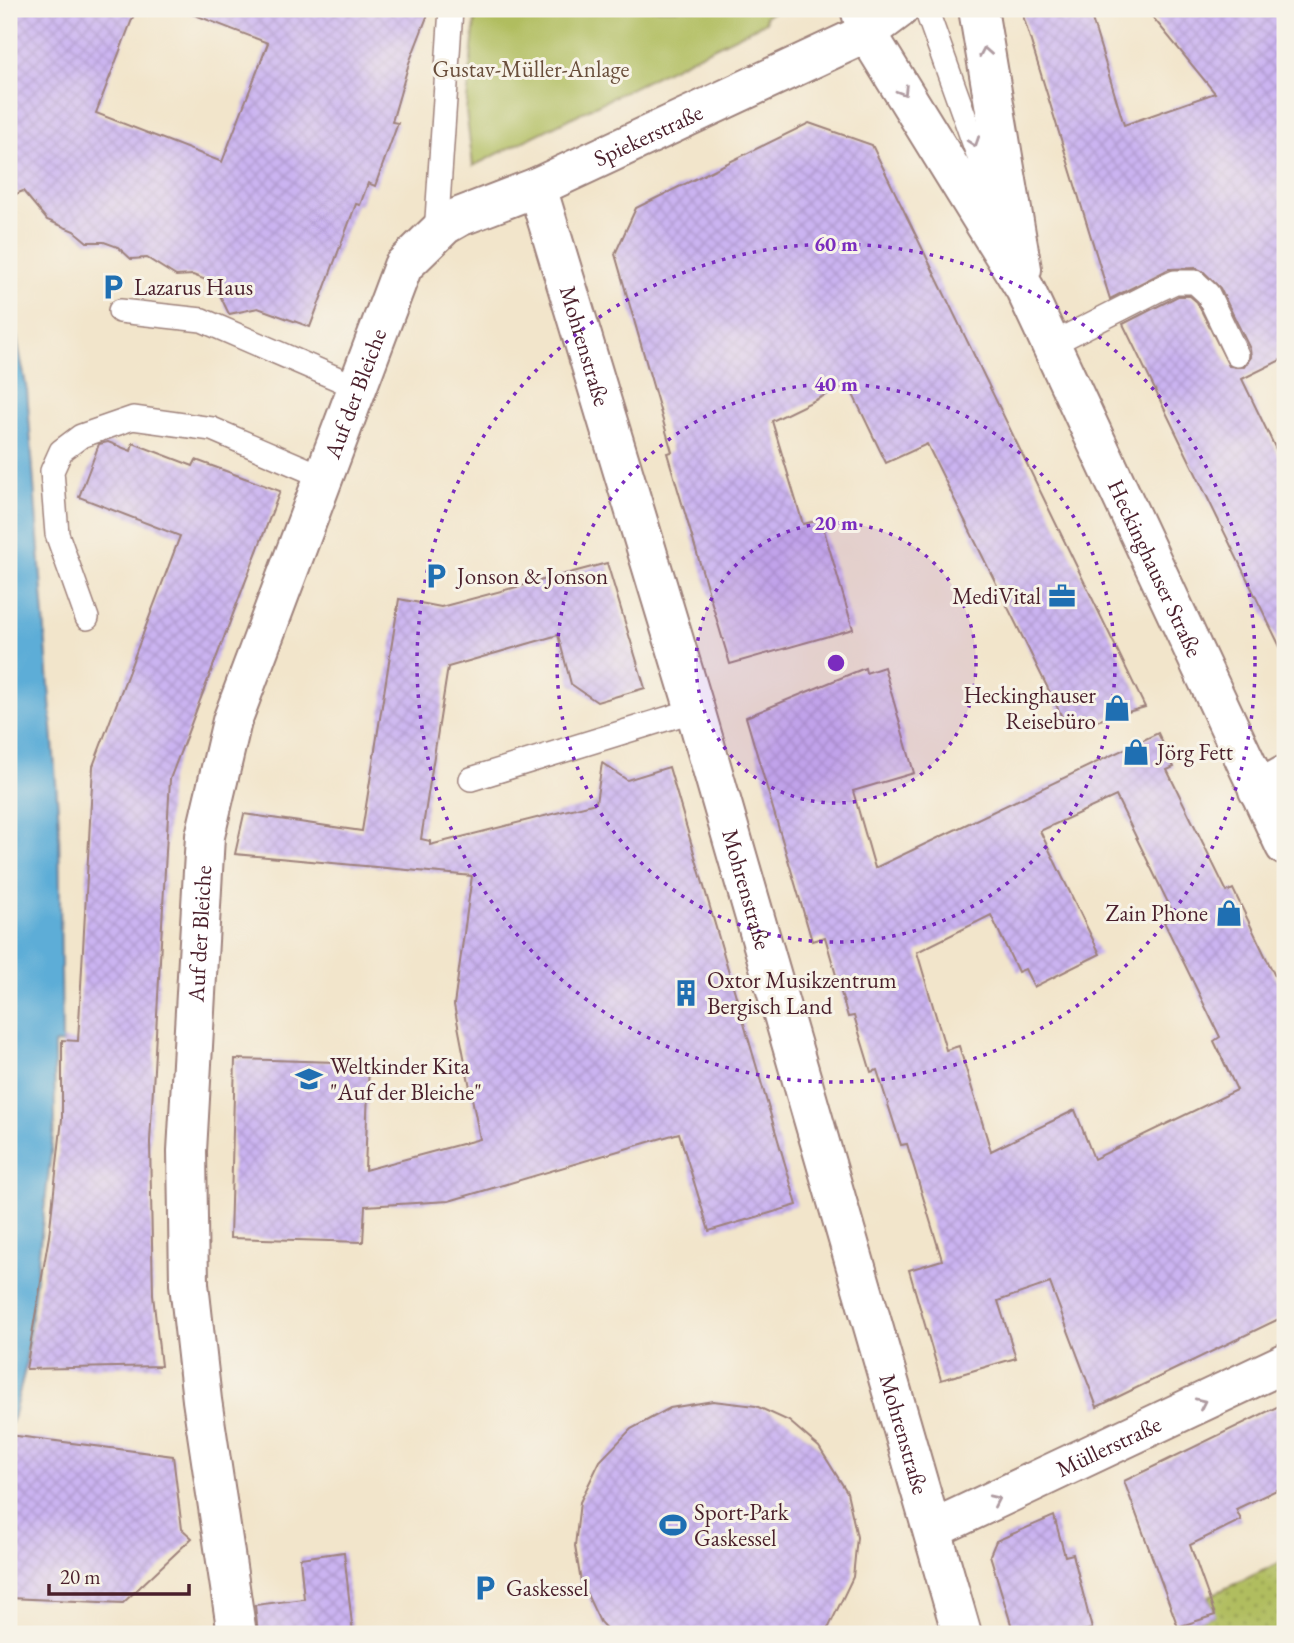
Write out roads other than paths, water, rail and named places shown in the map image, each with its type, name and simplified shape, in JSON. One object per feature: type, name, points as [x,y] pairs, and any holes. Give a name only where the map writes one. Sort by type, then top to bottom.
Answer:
[{"type":"street","name":"Spiekerstraße","points":[[403,266],[436,234],[460,217],[537,187],[863,21],[898,9]]},
{"type":"street","name":"Heckinghauser Straße","points":[[978,9],[1025,289]]},
{"type":"street","name":"Heckinghauser Straße","points":[[863,21],[1025,289],[1088,429],[1271,782],[1285,846]]},
{"type":"street","name":"Mohrenstraße","points":[[537,187],[695,710],[962,1634]]},
{"type":"street","name":"Auf der Bleiche","points":[[237,1634],[189,1284],[187,1151],[205,836],[232,721],[403,266]]},
{"type":"street","name":"Müllerstraße","points":[[933,1529],[1285,1363]]},
{"type":"lane","points":[[436,234],[451,9]]},
{"type":"lane","points":[[926,9],[1025,289]]},
{"type":"lane","points":[[1052,344],[1175,282],[1195,282],[1208,294],[1237,355]]},
{"type":"lane","points":[[120,311],[202,320],[359,388]]},
{"type":"lane","points":[[87,618],[57,534],[52,471],[61,451],[81,436],[133,418],[212,429],[324,477]]},
{"type":"lane","points":[[471,779],[695,710]]},
{"type":"water","points":[[9,300],[27,390],[59,824],[62,1043],[54,1044],[55,1120],[25,1369],[9,1425]]},
{"type":"place","name":"Lazarus Haus","points":[[113,287]]},
{"type":"place","name":"Jonson & Jonson","points":[[436,576]]},
{"type":"place","name":"MediVital","points":[[1062,596]]},
{"type":"place","name":"Heckinghauser Reisebüro","points":[[1117,708]]},
{"type":"place","name":"Jörg Fett","points":[[1136,752]]},
{"type":"place","name":"Zain Phone","points":[[1229,913]]},
{"type":"place","name":"Oxtor Musikzentrum Bergisch Land","points":[[686,993]]},
{"type":"place","name":"Weltkinder Kita \"Auf der Bleiche\"","points":[[309,1079]]},
{"type":"place","name":"Sport-Park Gaskessel","points":[[673,1525]]},
{"type":"place","name":"Gaskessel","points":[[485,1588]]},
{"type":"park label","name":"Gustav-Müller-Anlage","points":[[531,69]]}]
